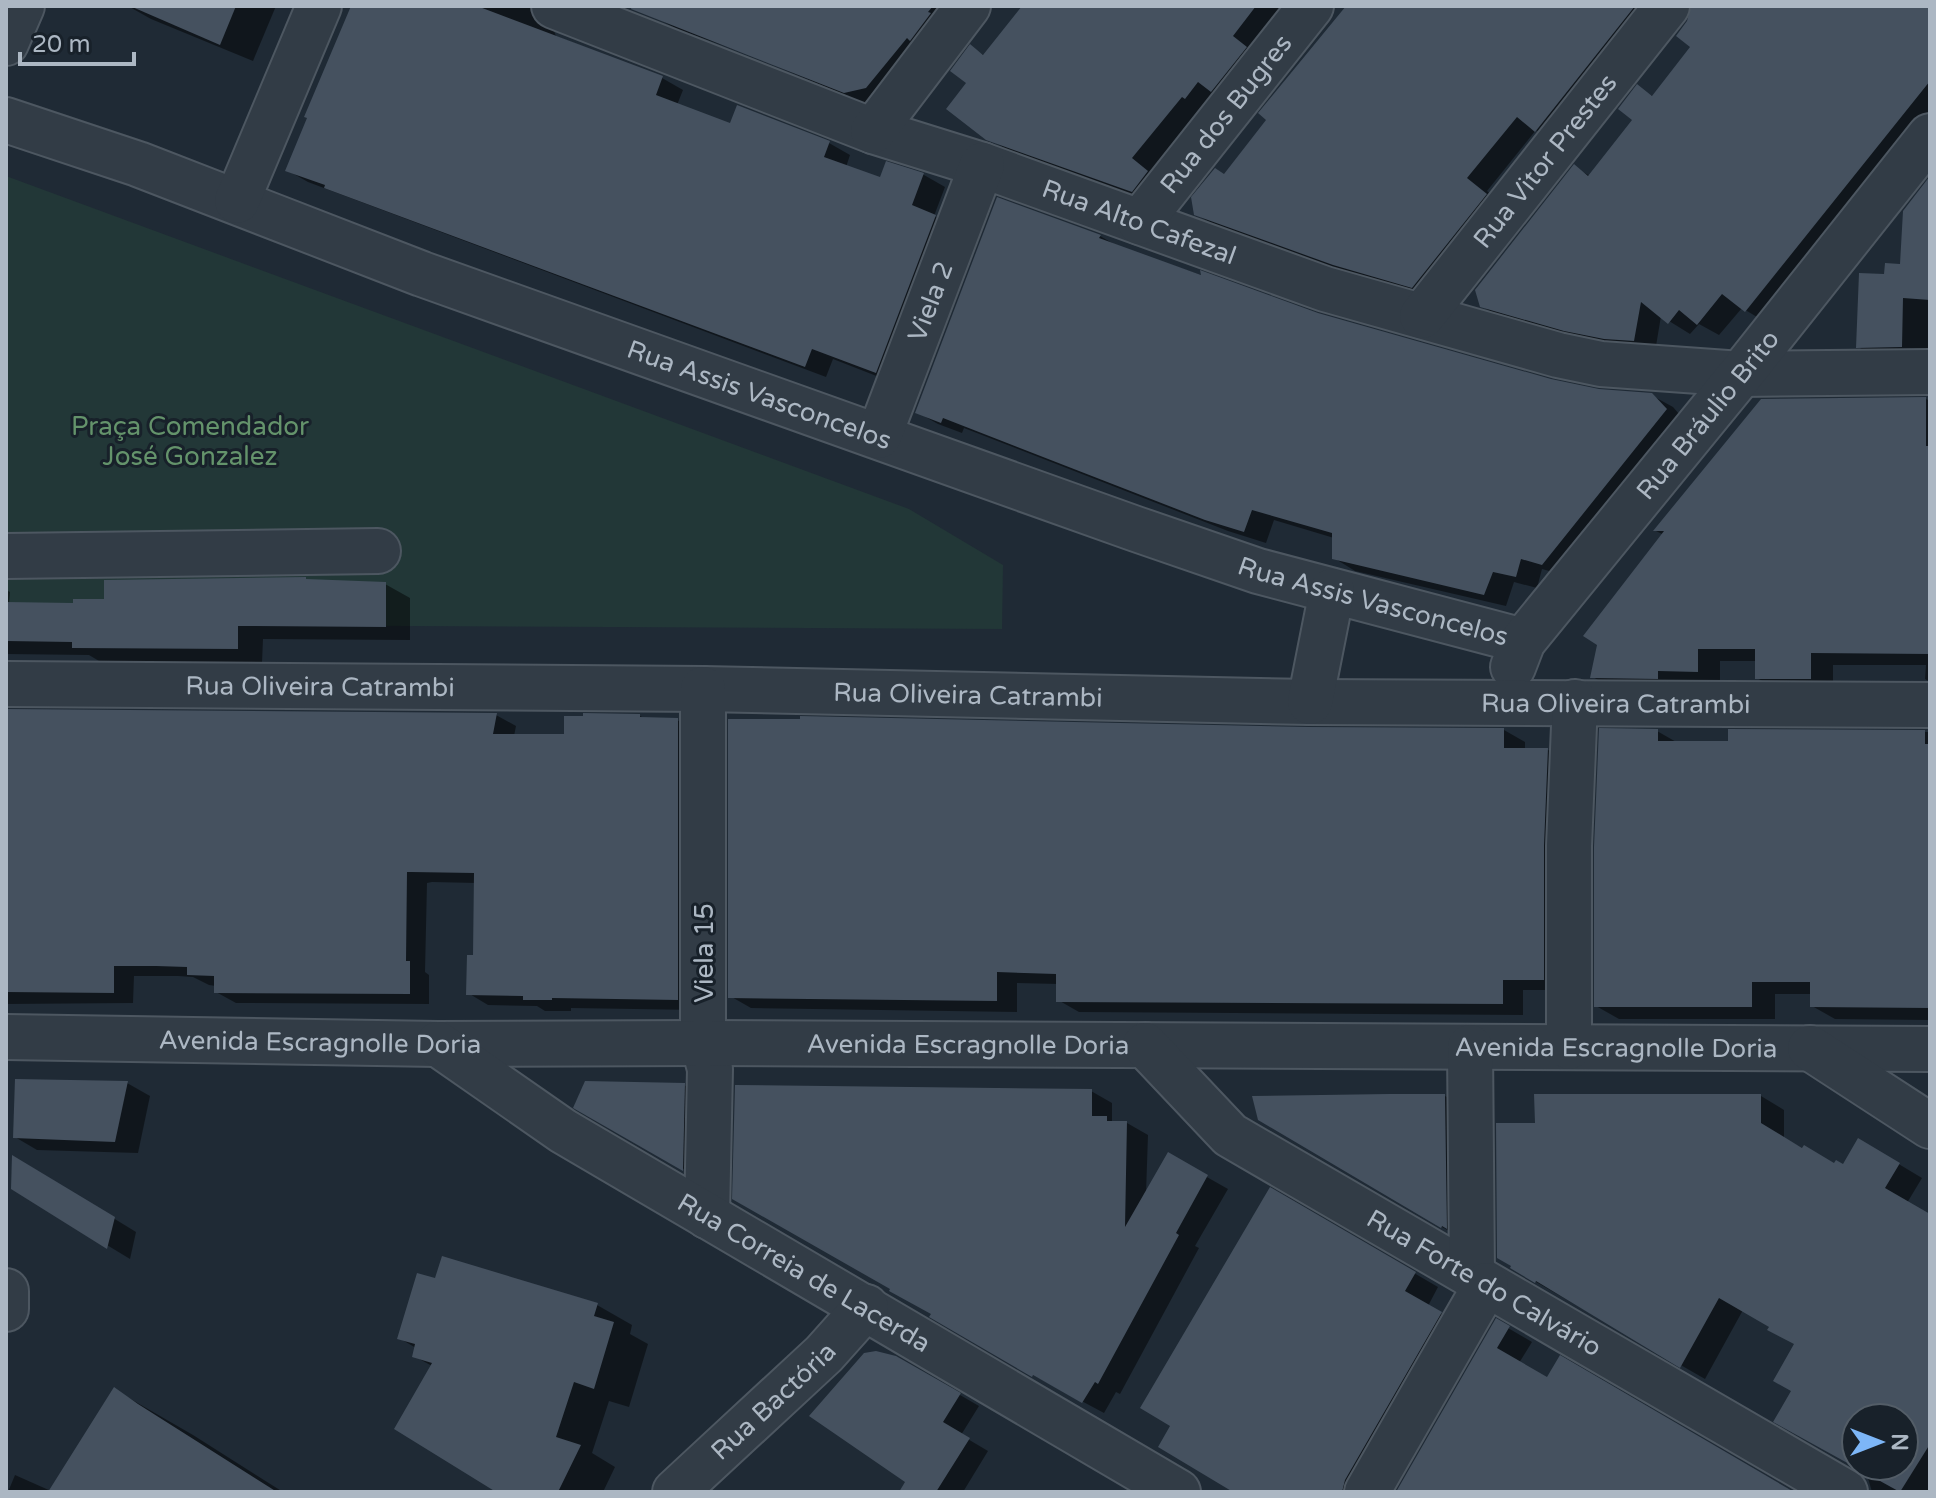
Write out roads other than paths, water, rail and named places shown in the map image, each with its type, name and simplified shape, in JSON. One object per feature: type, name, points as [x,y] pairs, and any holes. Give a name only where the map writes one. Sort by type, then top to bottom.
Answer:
[{"type":"street","points":[[6,43],[22,6]]},
{"type":"street","points":[[237,201],[319,6]]},
{"type":"street","name":"Rua Alto Cafezal","points":[[554,6],[620,18],[873,131],[982,165],[1325,289],[1558,355],[1601,364],[1741,374],[1930,372]]},
{"type":"street","points":[[873,131],[968,6]]},
{"type":"street","name":"Rua dos Bugres","points":[[1140,222],[1311,6]]},
{"type":"street","name":"Rua Vitor Prestes","points":[[1422,316],[1667,6]]},
{"type":"street","name":"Rua Assis Vasconcelos","points":[[6,120],[138,164],[422,274],[1258,571],[1523,641]]},
{"type":"street","name":"Rua Bráulio Brito","points":[[1501,703],[1523,641],[1930,136]]},
{"type":"street","name":"Viela 2","points":[[879,436],[982,165]]},
{"type":"street","points":[[6,556],[378,551]]},
{"type":"street","points":[[1310,702],[1332,591]]},
{"type":"street","name":"Rua Oliveira Catrambi","points":[[6,684],[703,689],[1310,702],[1930,705]]},
{"type":"street","name":"Viela 15","points":[[703,689],[703,1043],[710,1069],[707,1216]]},
{"type":"street","points":[[1569,1047],[1569,846],[1575,702]]},
{"type":"street","name":"Avenida Escragnolle Doria","points":[[6,1037],[438,1044],[1930,1049]]},
{"type":"street","name":"Rua Correia de Lacerda","points":[[438,1044],[563,1131],[1178,1492]]},
{"type":"street","name":"Rua Forte do Calvário","points":[[1145,1045],[1230,1135],[1845,1492]]},
{"type":"street","points":[[1367,1492],[1479,1281],[1470,1047]]},
{"type":"street","points":[[1810,1048],[1930,1126]]},
{"type":"street","points":[[1930,1097],[1930,1108]]},
{"type":"street","points":[[6,1291],[6,1309]]},
{"type":"street","name":"Rua Bactória","points":[[675,1492],[824,1354],[866,1307]]},
{"type":"park label","name":"Praça Comendador José Gonzalez","points":[[190,441]]}]
